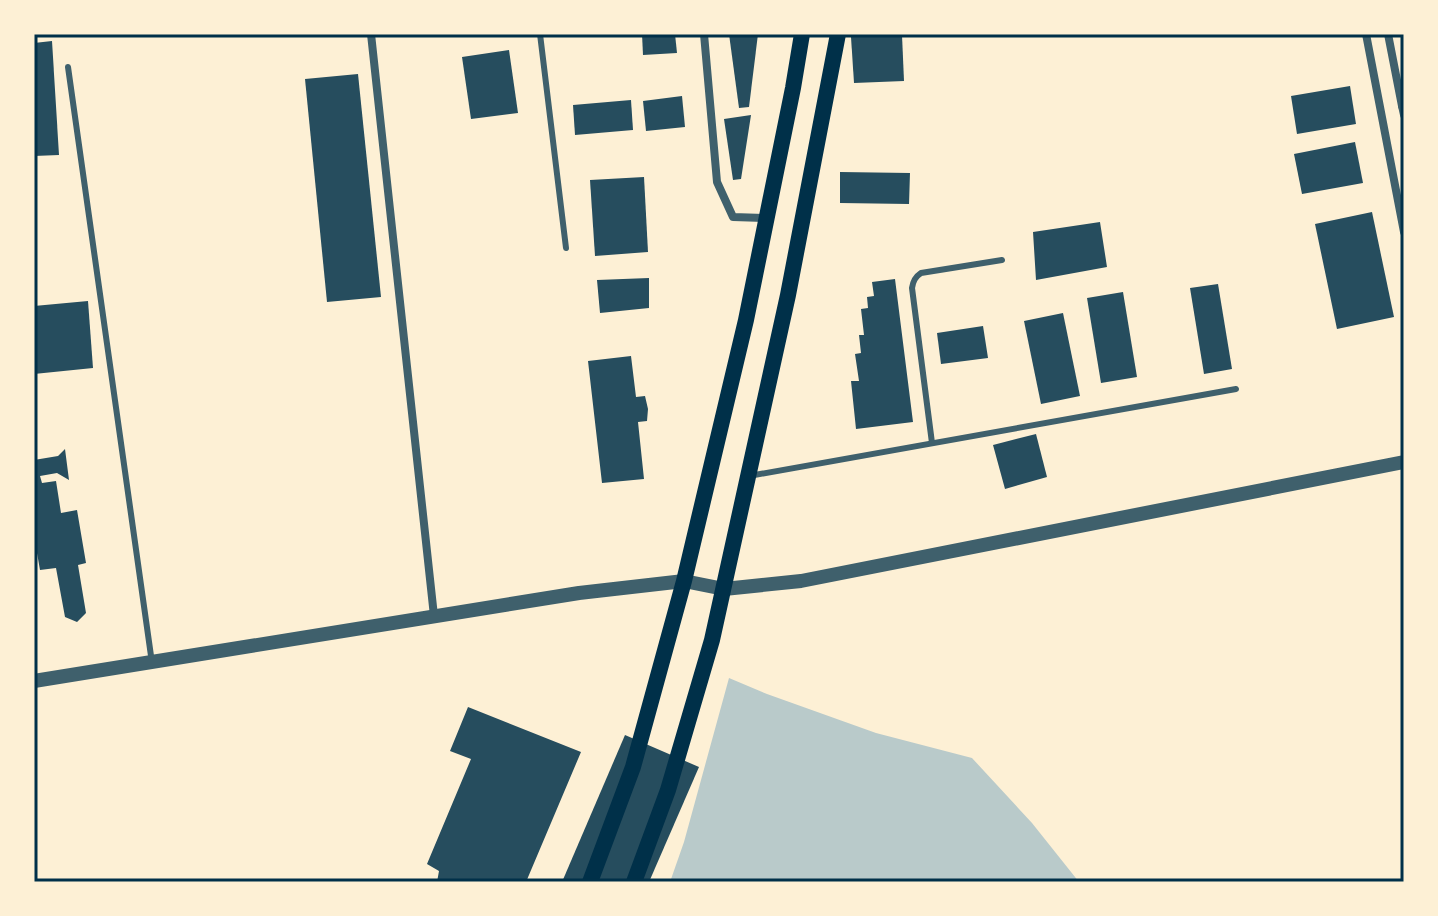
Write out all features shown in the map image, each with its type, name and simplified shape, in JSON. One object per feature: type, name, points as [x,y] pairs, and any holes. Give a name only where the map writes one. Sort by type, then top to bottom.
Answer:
[{"type":"main road","points":[[590,882],[633,767],[684,581],[746,320],[802,34]]},
{"type":"main road","points":[[634,882],[668,790],[712,640],[788,295],[838,34]]},
{"type":"street","points":[[371,34],[434,616]]},
{"type":"street","points":[[704,34],[717,182],[733,217],[767,218]]},
{"type":"street","points":[[1366,34],[1404,232]]},
{"type":"street","points":[[1388,34],[1403,109]]},
{"type":"street","points":[[34,681],[579,593],[684,581],[724,589],[801,581],[1404,462]]},
{"type":"lane","points":[[540,34],[566,248]]},
{"type":"lane","points":[[68,67],[152,663]]},
{"type":"lane","points":[[932,443],[913,282],[921,273],[1002,260]]},
{"type":"lane","points":[[749,476],[1236,389]]},
{"type":"shaded area","points":[[729,678],[876,733],[972,758],[1032,823],[1079,882],[670,882]]},
{"type":"building","points":[[642,34],[675,34],[677,53],[643,55]]},
{"type":"building","points":[[729,34],[758,34],[749,107],[739,108]]},
{"type":"building","points":[[902,35],[904,81],[854,83],[851,37]]},
{"type":"building","points":[[52,41],[59,155],[34,156],[34,43]]},
{"type":"building","points":[[509,50],[518,113],[471,119],[462,57]]},
{"type":"building","points":[[358,74],[381,297],[327,302],[305,79]]},
{"type":"building","points":[[1350,86],[1356,124],[1297,134],[1291,96]]},
{"type":"building","points":[[682,96],[685,127],[646,131],[643,101]]},
{"type":"building","points":[[631,100],[633,130],[575,135],[573,105]]},
{"type":"building","points":[[751,115],[741,179],[733,180],[724,119]]},
{"type":"building","points":[[1355,142],[1363,183],[1302,194],[1294,154]]},
{"type":"building","points":[[840,172],[910,173],[909,204],[840,203]]},
{"type":"building","points":[[644,177],[648,252],[595,256],[590,180]]},
{"type":"building","points":[[1372,212],[1394,317],[1337,329],[1315,224]]},
{"type":"building","points":[[1100,222],[1107,267],[1036,280],[1033,232]]},
{"type":"building","points":[[649,278],[649,308],[600,313],[597,280]]},
{"type":"building","points":[[895,279],[913,422],[856,429],[851,381],[859,381],[855,354],[861,353],[859,335],[864,335],[861,309],[868,308],[867,297],[874,296],[872,282]]},
{"type":"building","points":[[1218,284],[1232,369],[1204,374],[1190,288]]},
{"type":"building","points":[[1123,292],[1137,377],[1101,383],[1087,298]]},
{"type":"building","points":[[88,301],[93,368],[34,374],[34,306]]},
{"type":"building","points":[[1063,313],[1080,396],[1041,404],[1024,321]]},
{"type":"building","points":[[983,326],[988,358],[941,364],[937,333]]},
{"type":"building","points":[[631,356],[636,397],[645,396],[648,409],[647,421],[638,422],[644,479],[602,483],[588,361]]},
{"type":"building","points":[[1036,434],[1047,477],[1005,489],[993,445]]},
{"type":"building","points":[[65,449],[69,480],[57,473],[40,476],[42,483],[56,481],[61,513],[77,510],[86,563],[78,565],[86,613],[77,622],[65,617],[56,568],[40,570],[34,536],[34,460],[58,456]]},
{"type":"building","points":[[468,707],[581,752],[526,882],[437,882],[439,871],[427,864],[471,759],[450,751]]},
{"type":"building","points":[[625,735],[699,767],[649,882],[562,882]]}]
